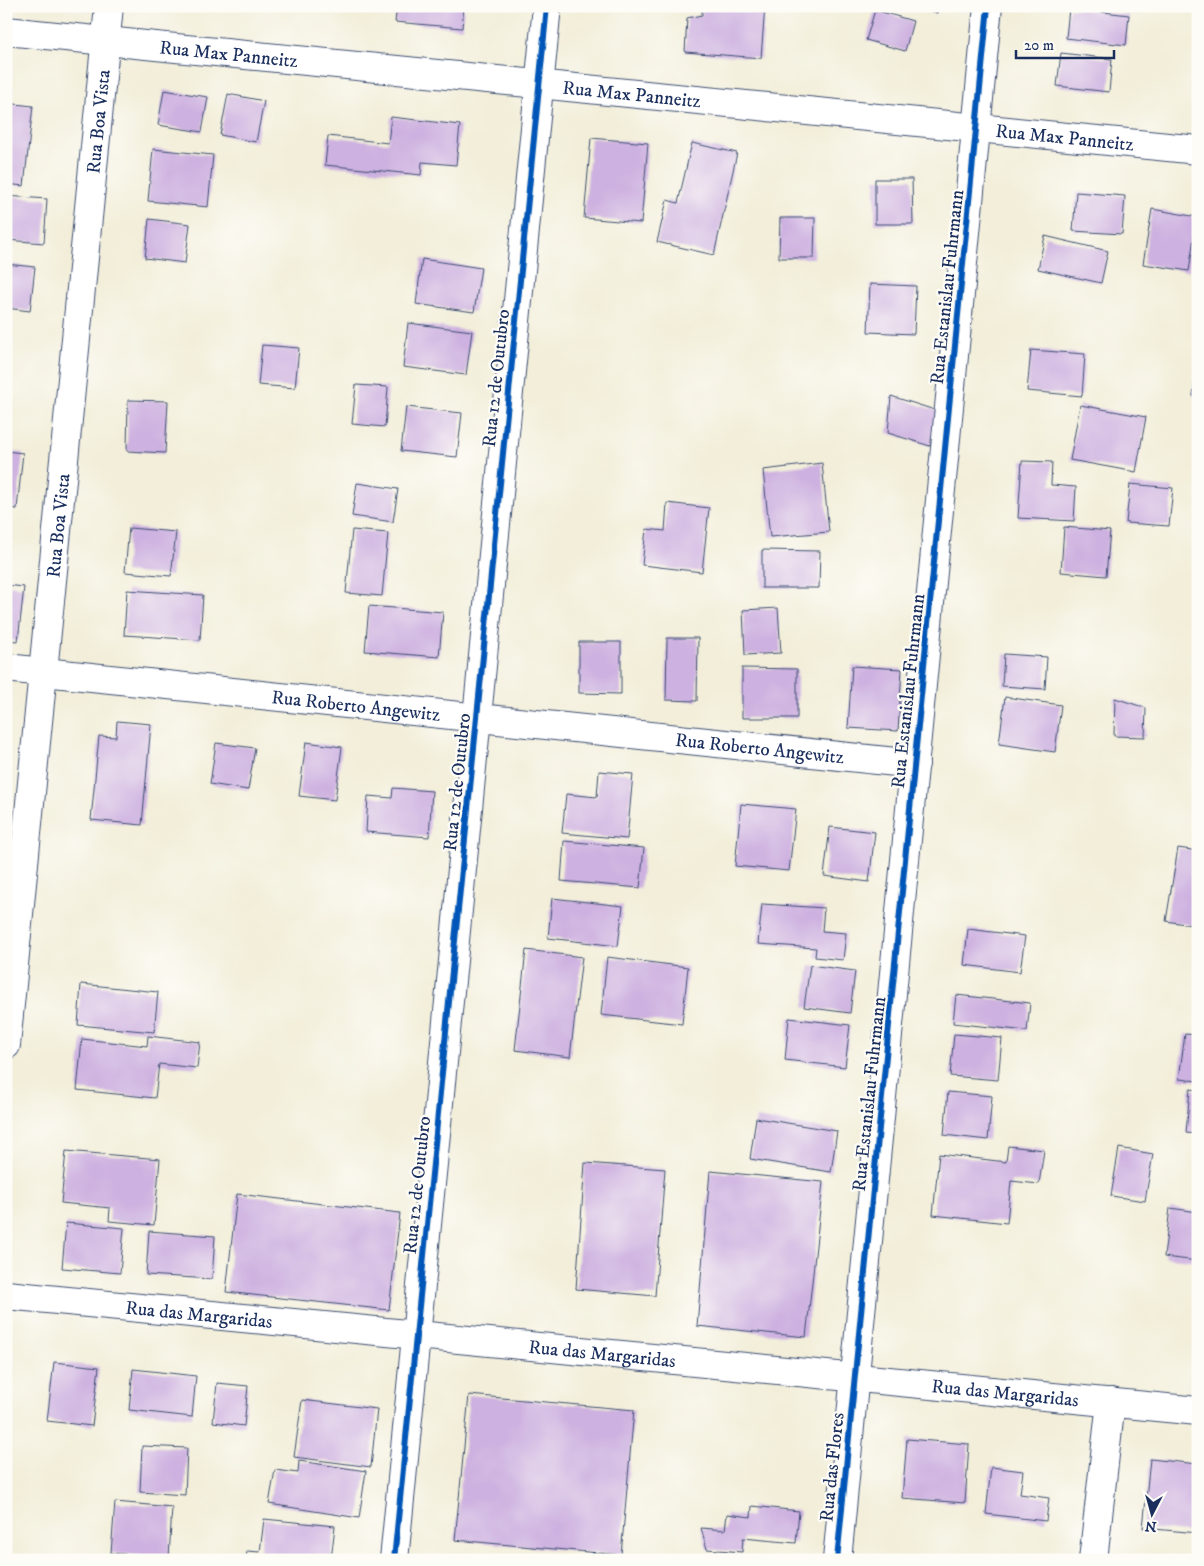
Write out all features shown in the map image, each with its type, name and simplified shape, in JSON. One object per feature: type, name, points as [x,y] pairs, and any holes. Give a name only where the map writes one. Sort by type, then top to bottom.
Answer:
[{"type":"street","name":"Rua Boa Vista","points":[[6,1044],[109,6]]},
{"type":"street","name":"Rua 12 de Outubro","points":[[394,1560],[547,6]]},
{"type":"street","name":"Rua Estanislau Fuhrmann","points":[[856,1378],[988,6]]},
{"type":"street","name":"Rua Max Panneitz","points":[[6,31],[1198,150]]},
{"type":"street","name":"Rua Roberto Angewitz","points":[[6,668],[915,764]]},
{"type":"street","name":"Rua das Margaridas","points":[[6,1295],[1198,1411]]},
{"type":"street","name":"Rua das Flores","points":[[837,1560],[856,1378]]},
{"type":"street","points":[[1093,1560],[1112,1402]]},
{"type":"building","points":[[397,6],[464,6],[462,28],[395,22]]},
{"type":"building","points":[[702,6],[765,6],[761,58],[685,52],[687,18],[702,15]]},
{"type":"building","points":[[906,6],[938,6],[937,13]]},
{"type":"building","points":[[1069,8],[1129,15],[1126,45],[1066,38]]},
{"type":"building","points":[[875,10],[913,21],[905,51],[866,40]]},
{"type":"building","points":[[1061,53],[1112,59],[1109,92],[1057,86]]},
{"type":"building","points":[[164,90],[208,97],[202,132],[158,125]]},
{"type":"building","points":[[228,94],[264,101],[256,142],[220,135]]},
{"type":"building","points":[[6,103],[33,106],[24,186],[6,184]]},
{"type":"building","points":[[391,117],[460,125],[456,165],[422,162],[421,175],[325,165],[328,136],[388,143]]},
{"type":"building","points":[[591,138],[648,143],[641,223],[584,218]]},
{"type":"building","points":[[692,143],[737,153],[714,255],[657,242],[667,200],[678,203]]},
{"type":"building","points":[[153,149],[213,155],[208,207],[148,201]]},
{"type":"building","points":[[875,179],[912,179],[913,224],[875,224]]},
{"type":"building","points":[[1076,192],[1125,196],[1122,234],[1073,231]]},
{"type":"building","points":[[6,196],[47,199],[44,243],[6,240]]},
{"type":"building","points":[[1152,209],[1197,217],[1189,271],[1143,264]]},
{"type":"building","points":[[780,218],[815,218],[814,258],[779,258]]},
{"type":"building","points":[[149,219],[190,224],[185,263],[145,258]]},
{"type":"building","points":[[1045,236],[1108,251],[1101,283],[1038,269]]},
{"type":"building","points":[[422,259],[481,268],[474,312],[416,304]]},
{"type":"building","points":[[6,264],[35,267],[30,311],[6,308]]},
{"type":"building","points":[[870,284],[916,286],[914,334],[868,332]]},
{"type":"building","points":[[408,323],[472,331],[466,375],[403,367]]},
{"type":"building","points":[[262,345],[299,348],[295,388],[258,385]]},
{"type":"building","points":[[1031,350],[1085,354],[1082,396],[1027,391]]},
{"type":"building","points":[[1196,367],[1198,367],[1198,397],[1193,396]]},
{"type":"building","points":[[356,385],[388,387],[385,427],[352,424]]},
{"type":"building","points":[[891,396],[941,412],[930,446],[888,433]]},
{"type":"building","points":[[128,400],[168,401],[165,453],[127,451]]},
{"type":"building","points":[[1080,405],[1146,417],[1136,472],[1070,460]]},
{"type":"building","points":[[406,407],[462,413],[457,457],[401,451]]},
{"type":"building","points":[[6,451],[23,453],[17,509],[6,508]]},
{"type":"building","points":[[1022,461],[1052,462],[1051,485],[1076,487],[1074,521],[1018,518]]},
{"type":"building","points":[[822,463],[829,532],[770,537],[763,470]]},
{"type":"building","points":[[357,483],[398,489],[393,522],[352,516]]},
{"type":"building","points":[[1130,484],[1173,488],[1169,526],[1126,523]]},
{"type":"building","points":[[667,503],[709,508],[702,572],[642,565],[646,529],[665,531]]},
{"type":"building","points":[[1064,527],[1110,531],[1106,576],[1061,572]]},
{"type":"building","points":[[129,528],[176,532],[171,576],[125,572]]},
{"type":"building","points":[[352,530],[388,533],[382,596],[346,593]]},
{"type":"building","points":[[762,550],[820,551],[819,588],[762,588]]},
{"type":"building","points":[[6,585],[24,587],[18,641],[6,640]]},
{"type":"building","points":[[127,590],[203,595],[200,640],[124,635]]},
{"type":"building","points":[[369,606],[443,612],[439,657],[365,651]]},
{"type":"building","points":[[778,608],[781,653],[745,655],[743,610]]},
{"type":"building","points":[[667,638],[698,638],[697,701],[666,700]]},
{"type":"building","points":[[579,642],[621,642],[621,694],[579,693]]},
{"type":"building","points":[[1004,654],[1047,657],[1045,689],[1002,686]]},
{"type":"building","points":[[852,666],[902,669],[898,731],[848,728]]},
{"type":"building","points":[[742,668],[797,669],[797,718],[742,718]]},
{"type":"building","points":[[1005,697],[1061,705],[1055,752],[999,744]]},
{"type":"building","points":[[1115,698],[1146,708],[1145,737],[1114,736]]},
{"type":"building","points":[[117,721],[151,724],[142,825],[91,820],[99,736],[116,737]]},
{"type":"building","points":[[306,742],[342,747],[335,800],[299,796]]},
{"type":"building","points":[[216,743],[255,748],[248,790],[210,784]]},
{"type":"building","points":[[599,771],[633,774],[627,839],[562,833],[566,794],[597,797]]},
{"type":"building","points":[[393,788],[432,791],[429,837],[366,832],[368,796],[392,798]]},
{"type":"building","points":[[741,804],[796,809],[789,871],[735,866]]},
{"type":"building","points":[[830,827],[875,832],[869,882],[824,876]]},
{"type":"building","points":[[564,841],[644,848],[640,888],[561,881]]},
{"type":"building","points":[[1178,848],[1198,851],[1198,926],[1166,921]]},
{"type":"building","points":[[552,898],[623,906],[618,946],[548,938]]},
{"type":"building","points":[[762,904],[824,908],[822,931],[846,933],[843,960],[815,957],[816,948],[758,944]]},
{"type":"building","points":[[968,929],[1025,936],[1020,972],[964,965]]},
{"type":"building","points":[[526,950],[582,957],[570,1057],[515,1050]]},
{"type":"building","points":[[607,957],[688,967],[682,1024],[601,1015]]},
{"type":"building","points":[[810,965],[855,971],[850,1013],[804,1007]]},
{"type":"building","points":[[81,984],[158,992],[154,1032],[78,1025]]},
{"type":"building","points":[[956,995],[1030,1003],[1027,1031],[953,1023]]},
{"type":"building","points":[[789,1018],[850,1025],[845,1067],[785,1060]]},
{"type":"building","points":[[954,1034],[1002,1038],[998,1080],[950,1076]]},
{"type":"building","points":[[1185,1034],[1198,1035],[1198,1081],[1179,1079]]},
{"type":"building","points":[[148,1036],[200,1042],[197,1068],[159,1064],[155,1098],[77,1090],[82,1039],[147,1046]]},
{"type":"building","points":[[1190,1089],[1198,1090],[1198,1134],[1186,1133]]},
{"type":"building","points":[[948,1092],[992,1096],[988,1140],[944,1135]]},
{"type":"building","points":[[756,1118],[837,1131],[831,1172],[750,1159]]},
{"type":"building","points":[[1008,1146],[1044,1150],[1039,1184],[1011,1181],[1007,1223],[933,1215],[939,1154],[1006,1162]]},
{"type":"building","points":[[1119,1148],[1153,1154],[1145,1201],[1111,1196]]},
{"type":"building","points":[[66,1151],[160,1159],[154,1225],[109,1221],[110,1208],[61,1203]]},
{"type":"building","points":[[585,1163],[665,1169],[655,1296],[576,1289]]},
{"type":"building","points":[[710,1171],[823,1182],[806,1337],[697,1326]]},
{"type":"building","points":[[237,1194],[400,1213],[389,1310],[226,1292]]},
{"type":"building","points":[[1170,1208],[1198,1212],[1198,1261],[1164,1257]]},
{"type":"building","points":[[66,1223],[124,1228],[120,1273],[62,1268]]},
{"type":"building","points":[[149,1231],[215,1236],[212,1279],[146,1275]]},
{"type":"building","points":[[54,1362],[99,1367],[92,1426],[47,1421]]},
{"type":"building","points":[[133,1369],[196,1376],[192,1417],[129,1410]]},
{"type":"building","points":[[217,1383],[248,1386],[244,1426],[213,1422]]},
{"type":"building","points":[[469,1395],[634,1410],[621,1555],[455,1540]]},
{"type":"building","points":[[302,1400],[377,1409],[371,1467],[294,1457]]},
{"type":"building","points":[[907,1439],[969,1444],[965,1503],[902,1498]]},
{"type":"building","points":[[142,1446],[187,1448],[185,1495],[140,1492]]},
{"type":"building","points":[[1150,1459],[1198,1464],[1198,1533],[1143,1528]]},
{"type":"building","points":[[299,1461],[366,1471],[359,1518],[269,1504],[275,1470],[298,1473]]},
{"type":"building","points":[[991,1467],[1023,1471],[1020,1494],[1049,1498],[1046,1521],[986,1514]]},
{"type":"building","points":[[115,1502],[172,1507],[169,1558],[111,1553]]},
{"type":"building","points":[[752,1506],[799,1511],[796,1543],[743,1538],[742,1552],[707,1549],[701,1528],[725,1530],[727,1514],[751,1517]]},
{"type":"building","points":[[264,1519],[335,1526],[331,1560],[246,1560],[247,1551],[260,1552]]},
{"type":"cycle path","points":[[394,1560],[547,6]]},
{"type":"cycle path","points":[[837,1560],[988,6]]}]
